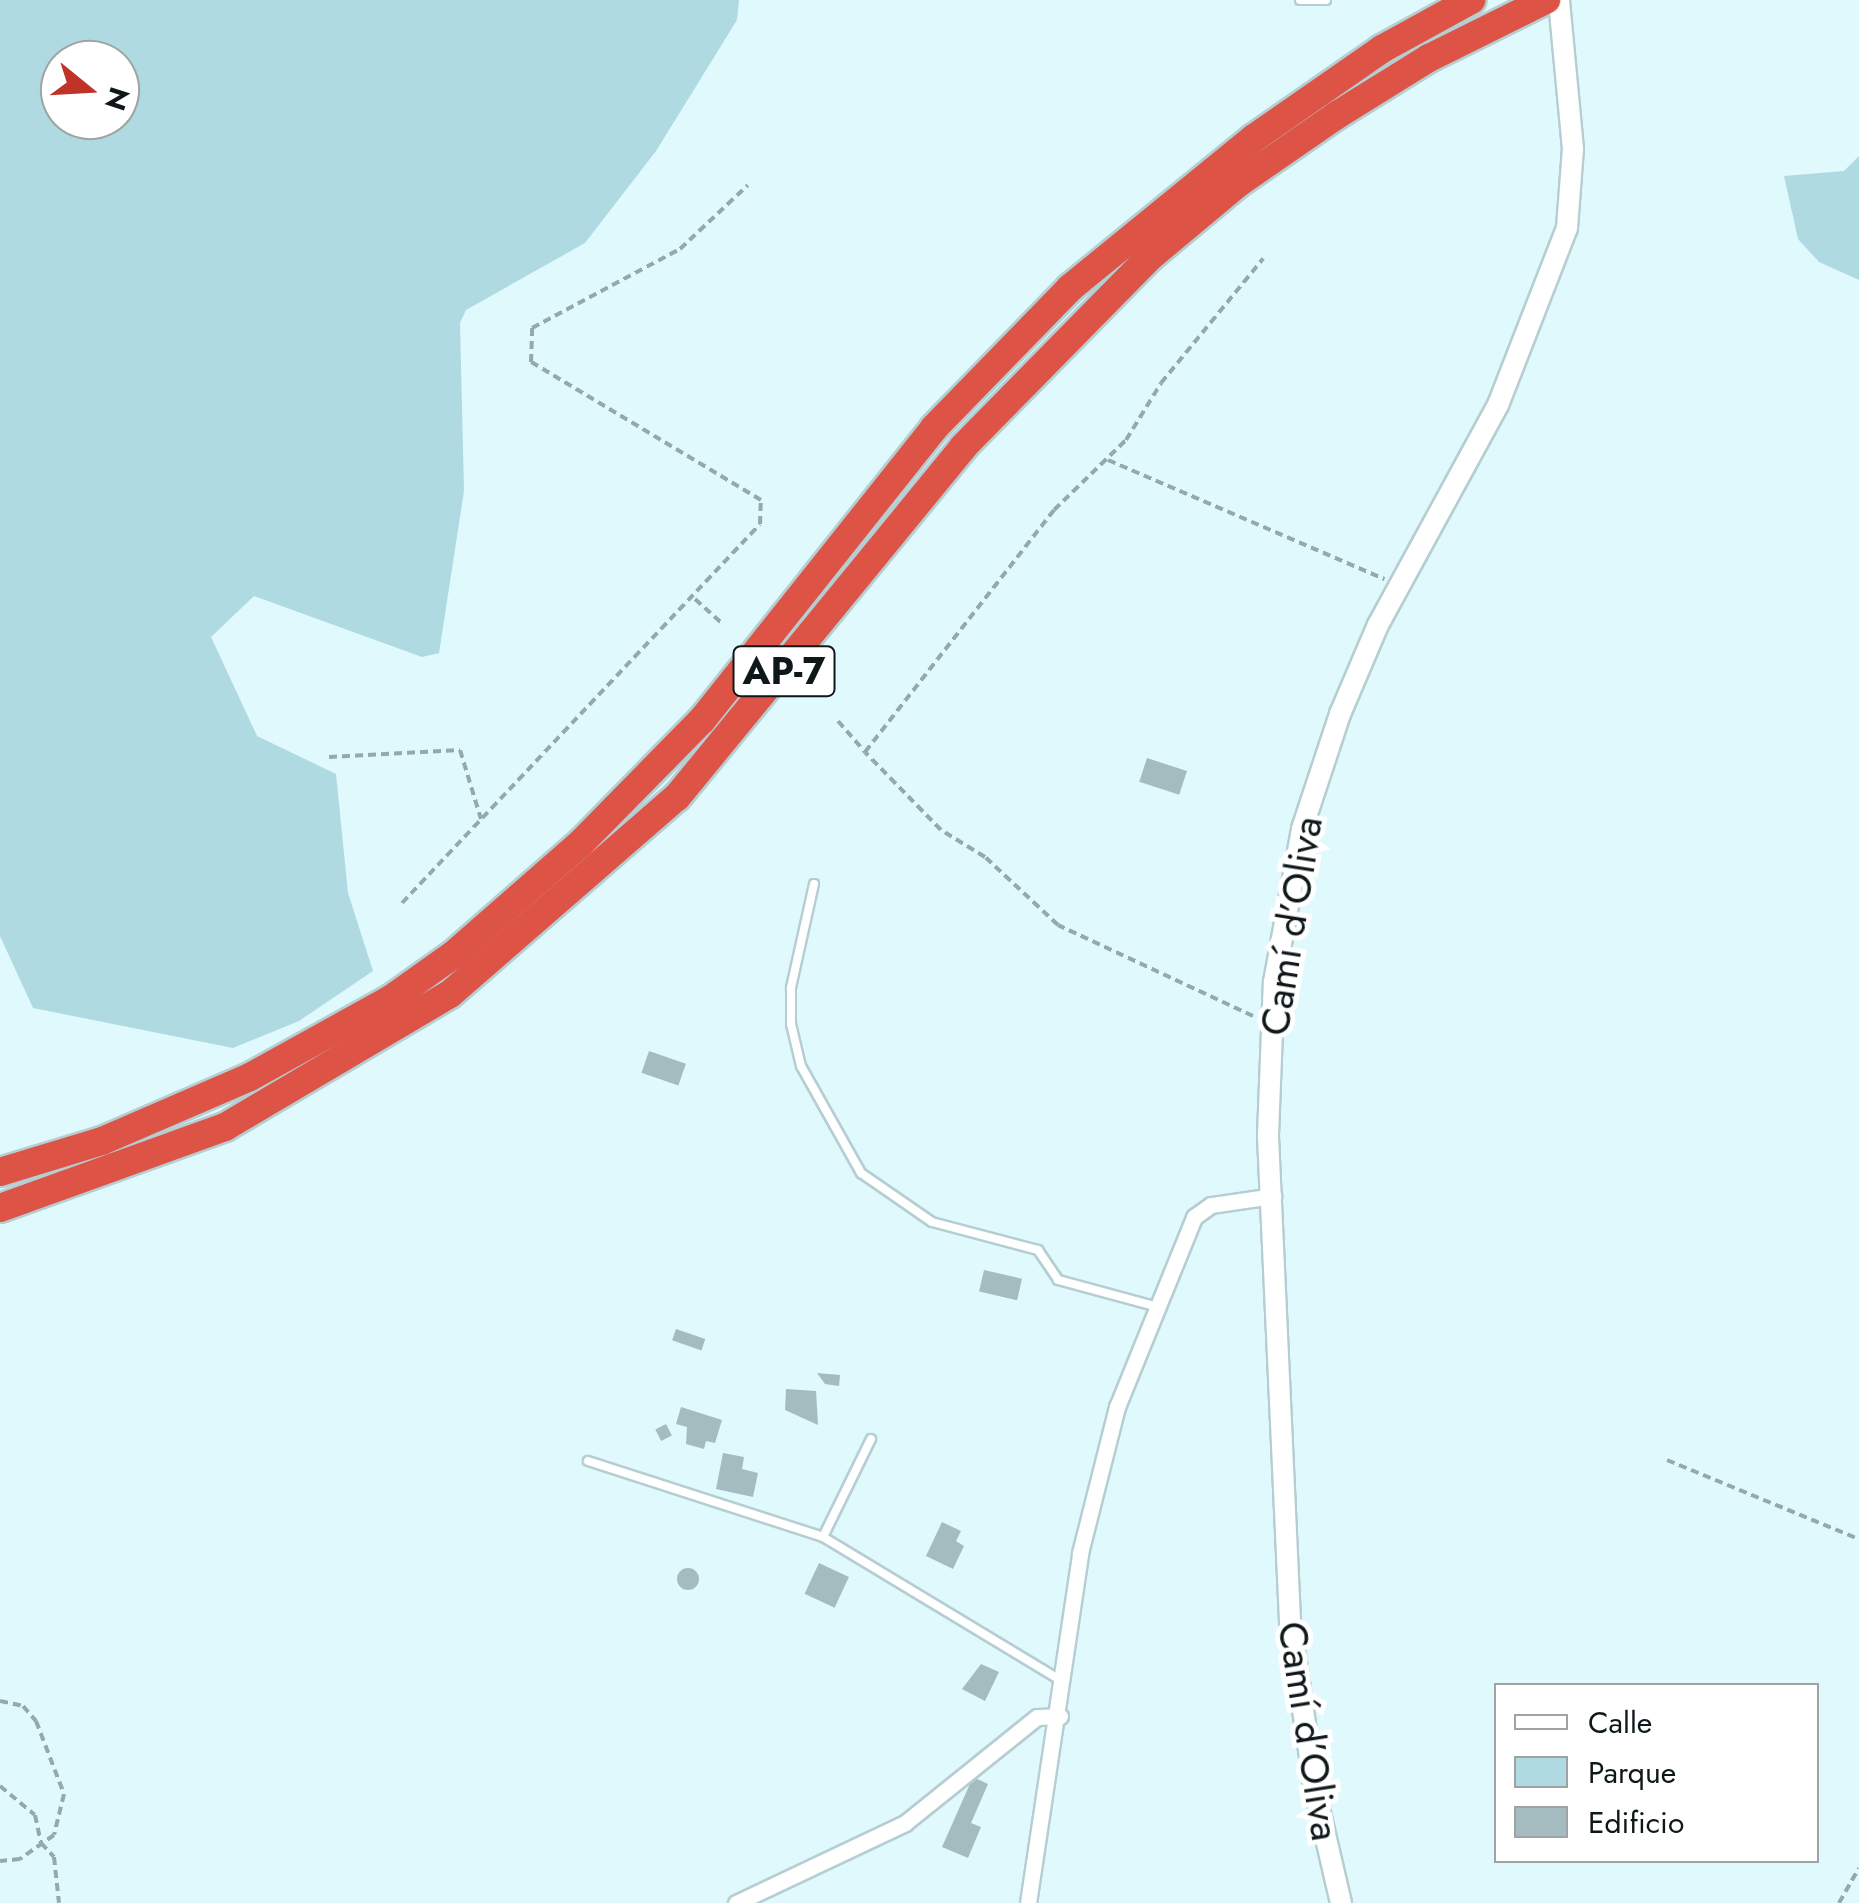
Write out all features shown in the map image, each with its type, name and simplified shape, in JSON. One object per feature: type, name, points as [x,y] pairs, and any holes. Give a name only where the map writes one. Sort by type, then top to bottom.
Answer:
[{"type":"highway","name":"AP-7","points":[[0,1172],[120,1134],[250,1077],[391,999],[452,955],[580,844],[702,720],[934,428],[1070,288],[1254,138],[1382,49],[1471,0]]},
{"type":"highway","name":"AP-7","points":[[0,1208],[225,1127],[450,994],[677,797],[963,446],[1099,304],[1265,164],[1428,58],[1546,0]]},
{"type":"street","name":"Camí d’Oliva","points":[[1341,1903],[1315,1791],[1290,1621],[1272,1196],[1271,1025],[1302,829],[1357,669],[1498,405],[1562,245],[1573,149],[1559,0]]},
{"type":"street","points":[[1028,1903],[1065,1683],[1080,1553],[1098,1467],[1194,1217],[1212,1205],[1272,1196]]},
{"type":"street","points":[[736,1903],[905,1823],[1037,1717],[1060,1716]]},
{"type":"lane","points":[[1300,0],[1326,0]]},
{"type":"lane","points":[[814,884],[791,988],[791,1024],[801,1066],[861,1173],[932,1222],[1038,1250],[1058,1280],[1160,1308]]},
{"type":"lane","points":[[823,1537],[871,1439]]},
{"type":"lane","points":[[588,1461],[823,1537],[1065,1683]]},
{"type":"path","points":[[402,902],[695,599],[760,524],[760,500],[531,362],[532,328],[680,249],[748,185]]},
{"type":"path","points":[[865,752],[1054,510],[1108,460],[1263,259]]},
{"type":"path","points":[[1108,460],[1399,585]]},
{"type":"path","points":[[695,599],[723,624]]},
{"type":"path","points":[[838,721],[941,830],[985,856],[1058,925],[1271,1025]]},
{"type":"path","points":[[329,757],[460,750],[481,819]]},
{"type":"path","points":[[1667,1460],[1859,1539]]},
{"type":"path","points":[[0,1701],[23,1706],[54,1754],[64,1794],[54,1835],[20,1859],[0,1861]]},
{"type":"path","points":[[0,1786],[35,1815],[41,1843],[54,1857],[59,1903]]},
{"type":"path","points":[[1839,1903],[1859,1868]]},
{"type":"green space","points":[[0,0],[739,0],[737,20],[656,151],[585,243],[466,310],[460,323],[464,491],[439,653],[422,657],[254,596],[211,637],[257,736],[336,774],[348,893],[373,971],[299,1021],[233,1048],[33,1008],[0,936]]},
{"type":"green space","points":[[1859,156],[1859,280],[1819,262],[1798,239],[1784,176],[1844,171]]},
{"type":"building","points":[[1147,758],[1187,771],[1179,795],[1139,782]]},
{"type":"building","points":[[649,1051],[686,1064],[678,1085],[642,1073]]},
{"type":"building","points":[[984,1270],[1022,1279],[1017,1300],[979,1291]]},
{"type":"building","points":[[676,1329],[705,1339],[701,1350],[672,1340]]},
{"type":"building","points":[[817,1373],[840,1375],[839,1386],[825,1384]]},
{"type":"building","points":[[786,1389],[816,1391],[818,1425],[785,1410]]},
{"type":"building","points":[[681,1407],[722,1420],[715,1443],[706,1441],[704,1449],[686,1444],[687,1427],[676,1424]]},
{"type":"building","points":[[666,1424],[672,1436],[661,1441],[655,1429]]},
{"type":"building","points":[[723,1453],[744,1457],[742,1469],[758,1473],[753,1497],[716,1489]]},
{"type":"building","points":[[942,1522],[961,1531],[956,1541],[964,1546],[953,1569],[926,1556]]},
{"type":"building","points":[[819,1563],[849,1577],[835,1608],[805,1594]]},
{"type":"building","points":[[688,1568],[696,1571],[696,1587],[688,1590],[680,1587],[677,1579],[680,1571]]},
{"type":"building","points":[[981,1664],[999,1672],[985,1701],[962,1689]]},
{"type":"building","points":[[973,1777],[988,1784],[971,1823],[981,1827],[968,1858],[942,1847]]}]
